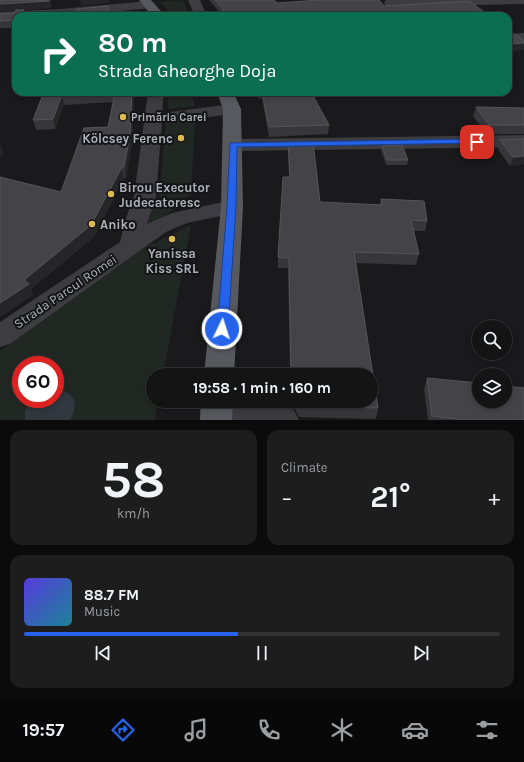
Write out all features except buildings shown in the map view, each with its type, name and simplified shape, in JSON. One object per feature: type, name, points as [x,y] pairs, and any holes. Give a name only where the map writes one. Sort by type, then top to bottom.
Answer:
[{"type":"main road","points":[[147,2],[156,12]]},
{"type":"main road","points":[[220,368],[232,207],[233,145],[228,101]]},
{"type":"street","points":[[194,0],[199,12]]},
{"type":"street","points":[[390,3],[519,1],[524,11]]},
{"type":"street","points":[[68,12],[147,2]]},
{"type":"street","points":[[0,16],[12,15]]},
{"type":"street","points":[[512,38],[524,37]]},
{"type":"street","name":"Strada Parcul Romei","points":[[131,247],[136,221],[145,196],[156,96]]},
{"type":"street","points":[[154,119],[228,101]]},
{"type":"street","points":[[233,145],[524,141]]},
{"type":"street","name":"Strada Parcul Romei","points":[[0,336],[158,227],[180,218],[232,207]]},
{"type":"street","points":[[216,411],[283,420]]},
{"type":"shaded area","points":[[183,0],[188,12],[169,12],[161,2]]},
{"type":"shaded area","points":[[167,96],[192,96],[195,106],[169,109]]},
{"type":"shaded area","points":[[195,118],[191,194],[154,226],[139,230],[159,200],[166,119]]},
{"type":"shaded area","points":[[191,225],[164,368],[146,368],[146,408],[157,408],[155,420],[0,420],[0,351],[142,249]]},
{"type":"shaded area","points":[[64,391],[72,397],[75,405],[73,415],[70,420],[25,420],[25,410],[26,408],[64,408]]},
{"type":"place","name":"Primăria Carei","points":[[123,117]]},
{"type":"place","name":"Kölcsey Ferenc","points":[[181,138]]},
{"type":"place","name":"Birou Executor Judecatoresc","points":[[111,194]]},
{"type":"place","name":"Aniko","points":[[92,224]]},
{"type":"place","name":"Yanissa Kiss SRL","points":[[172,239]]},
{"type":"route","points":[[222,329],[232,207],[233,145],[477,142]]}]
